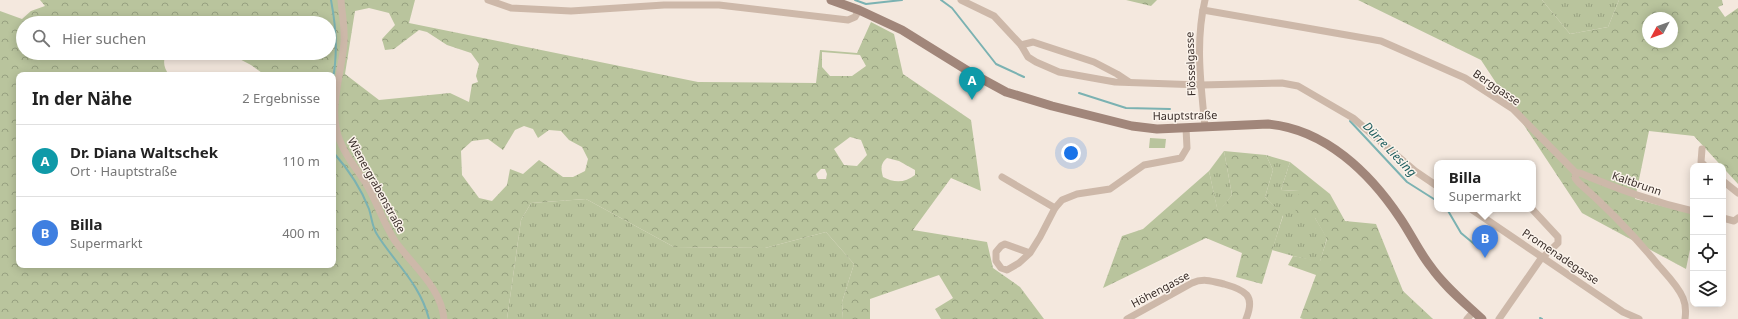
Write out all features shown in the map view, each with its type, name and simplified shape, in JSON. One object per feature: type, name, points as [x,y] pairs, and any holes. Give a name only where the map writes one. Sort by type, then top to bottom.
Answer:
[{"type":"main road","name":"Hauptstraße","points":[[831,0],[858,10],[902,30],[973,74],[1006,92],[1052,106],[1132,126],[1157,129],[1268,124],[1282,125],[1313,136],[1335,149],[1356,165],[1382,194],[1401,219],[1431,268],[1445,284],[1482,319]]},
{"type":"street","name":"Wienergrabenstraße","points":[[336,101],[344,42],[341,0]]},
{"type":"street","points":[[488,0],[511,8],[571,11],[664,5],[719,4],[848,20],[855,17],[858,10]]},
{"type":"street","points":[[960,0],[994,16],[1021,45],[1028,57],[1059,72],[1091,79],[1129,82],[1201,85],[1282,83],[1298,86],[1353,118],[1415,171],[1434,184]]},
{"type":"street","name":"Flösselgasse","points":[[1205,0],[1202,10],[1199,42],[1205,127]]},
{"type":"street","name":"Berggasse","points":[[1202,10],[1381,41],[1465,78],[1513,109],[1576,173],[1576,180],[1624,224],[1674,283],[1684,299],[1686,309],[1685,319]]},
{"type":"street","points":[[1021,45],[1033,42],[1094,62],[1129,82]]},
{"type":"street","name":"Wienergrabenstraße","points":[[336,126],[339,140],[346,155],[379,206],[386,226],[395,241],[434,290],[443,306],[444,319]]},
{"type":"street","points":[[1030,253],[1005,244],[996,252],[996,261],[1001,268],[1007,270],[1015,266],[1030,253],[1055,208],[1062,200],[1077,194],[1110,189],[1144,165],[1181,158],[1187,148],[1186,128]]},
{"type":"street","points":[[1702,149],[1702,163]]},
{"type":"street","name":"Kaltbrunn","points":[[1576,173],[1611,187],[1690,210]]},
{"type":"street","points":[[1002,177],[1055,208]]},
{"type":"street","points":[[1726,183],[1738,193]]},
{"type":"street","name":"Promenadegasse","points":[[1476,212],[1623,312],[1639,319]]},
{"type":"street","points":[[1499,319],[1543,257],[1557,245],[1559,240],[1535,212]]},
{"type":"street","points":[[1726,219],[1734,221],[1738,218]]},
{"type":"street","name":"Höhengasse","points":[[1127,319],[1192,283],[1203,280],[1237,288],[1245,293],[1250,304],[1250,310],[1246,319]]},
{"type":"street","points":[[1467,319],[1474,311]]},
{"type":"green space","points":[[40,0],[415,0],[409,23],[698,82],[816,83],[820,50],[857,53],[871,22],[894,34],[903,74],[971,120],[981,191],[951,178],[913,230],[987,242],[993,268],[1020,287],[1044,319],[941,319],[935,309],[953,298],[939,275],[870,299],[870,319],[843,319],[842,302],[854,264],[826,232],[765,248],[674,247],[586,199],[531,203],[521,220],[507,319],[0,319],[0,11],[16,17],[16,60],[164,60],[167,72],[16,72],[16,268],[336,268],[336,72],[261,72],[241,60],[336,60],[336,16],[25,16],[31,11],[45,6]],"holes":[[[369,8],[389,13],[395,25],[382,39],[385,50],[394,49],[419,30],[427,32],[447,45],[471,53],[479,64],[476,76],[478,82],[472,84],[469,102],[450,93],[379,100],[345,74],[355,11]],[[822,52],[860,55],[866,66],[852,76],[830,76],[822,67]],[[524,126],[533,129],[538,138],[549,130],[561,131],[569,140],[582,147],[588,159],[585,171],[573,177],[563,177],[539,160],[523,174],[510,169],[507,185],[492,201],[479,198],[462,175],[461,151],[472,141],[488,139],[503,150],[515,130]],[[850,137],[861,140],[867,155],[857,166],[844,165],[834,149]],[[887,158],[899,161],[915,170],[915,175],[903,181],[895,181],[883,177],[883,162]],[[821,169],[825,169],[827,174],[826,179],[818,179],[816,174]]]},
{"type":"green space","points":[[1126,0],[1157,0],[1151,6]]},
{"type":"green space","points":[[1358,0],[1542,0],[1570,34],[1608,27],[1619,0],[1722,0],[1723,5],[1718,7],[1725,17],[1738,8],[1738,184],[1726,171],[1726,163],[1719,163],[1694,136],[1649,131],[1635,199],[1690,213],[1690,250],[1686,269],[1582,213],[1481,60]]},
{"type":"green space","points":[[1542,0],[1619,0],[1608,27],[1570,34]]},
{"type":"green space","points":[[1150,138],[1166,139],[1165,148],[1149,148]]},
{"type":"green space","points":[[1224,151],[1232,195],[1218,213],[1209,171]]},
{"type":"green space","points":[[1224,151],[1266,155],[1273,170],[1265,197],[1283,215],[1262,284],[1236,277],[1242,253],[1206,238],[1103,288],[1122,236],[1143,229],[1209,171],[1218,212],[1232,195]]},
{"type":"green space","points":[[1266,155],[1290,162],[1281,190],[1299,191],[1327,238],[1320,262],[1272,250],[1283,216],[1265,197],[1273,170]]},
{"type":"green space","points":[[1290,162],[1330,194],[1345,221],[1376,224],[1403,291],[1433,319],[1300,318],[1316,275],[1288,265],[1293,256],[1320,261],[1327,239],[1315,218],[1295,214],[1299,191],[1281,190]]},
{"type":"green space","points":[[586,199],[674,247],[765,248],[826,232],[854,264],[842,302],[843,319],[507,319],[521,220],[531,203]]},
{"type":"waterway","points":[[331,0],[333,16]]},
{"type":"waterway","name":"Dürre Liesing","points":[[855,0],[866,4],[902,0]]},
{"type":"waterway","name":"Dürre Liesing","points":[[941,0],[952,8],[996,64],[1024,77]]},
{"type":"waterway","points":[[336,39],[336,58]]},
{"type":"waterway","points":[[334,72],[336,60]]},
{"type":"waterway","name":"Dürre Liesing","points":[[1079,93],[1126,108],[1170,109]]},
{"type":"waterway","name":"Dürre Liesing","points":[[1350,121],[1407,182],[1434,199]]},
{"type":"waterway","points":[[336,156],[358,186],[366,201],[376,233],[414,285],[420,295],[429,319]]},
{"type":"waterway","name":"Dürre Liesing","points":[[1449,212],[1461,233],[1479,248]]},
{"type":"place","name":"Dr. Diana Waltschek","points":[[972,100]]},
{"type":"place","name":"Billa","points":[[1485,258]]}]
